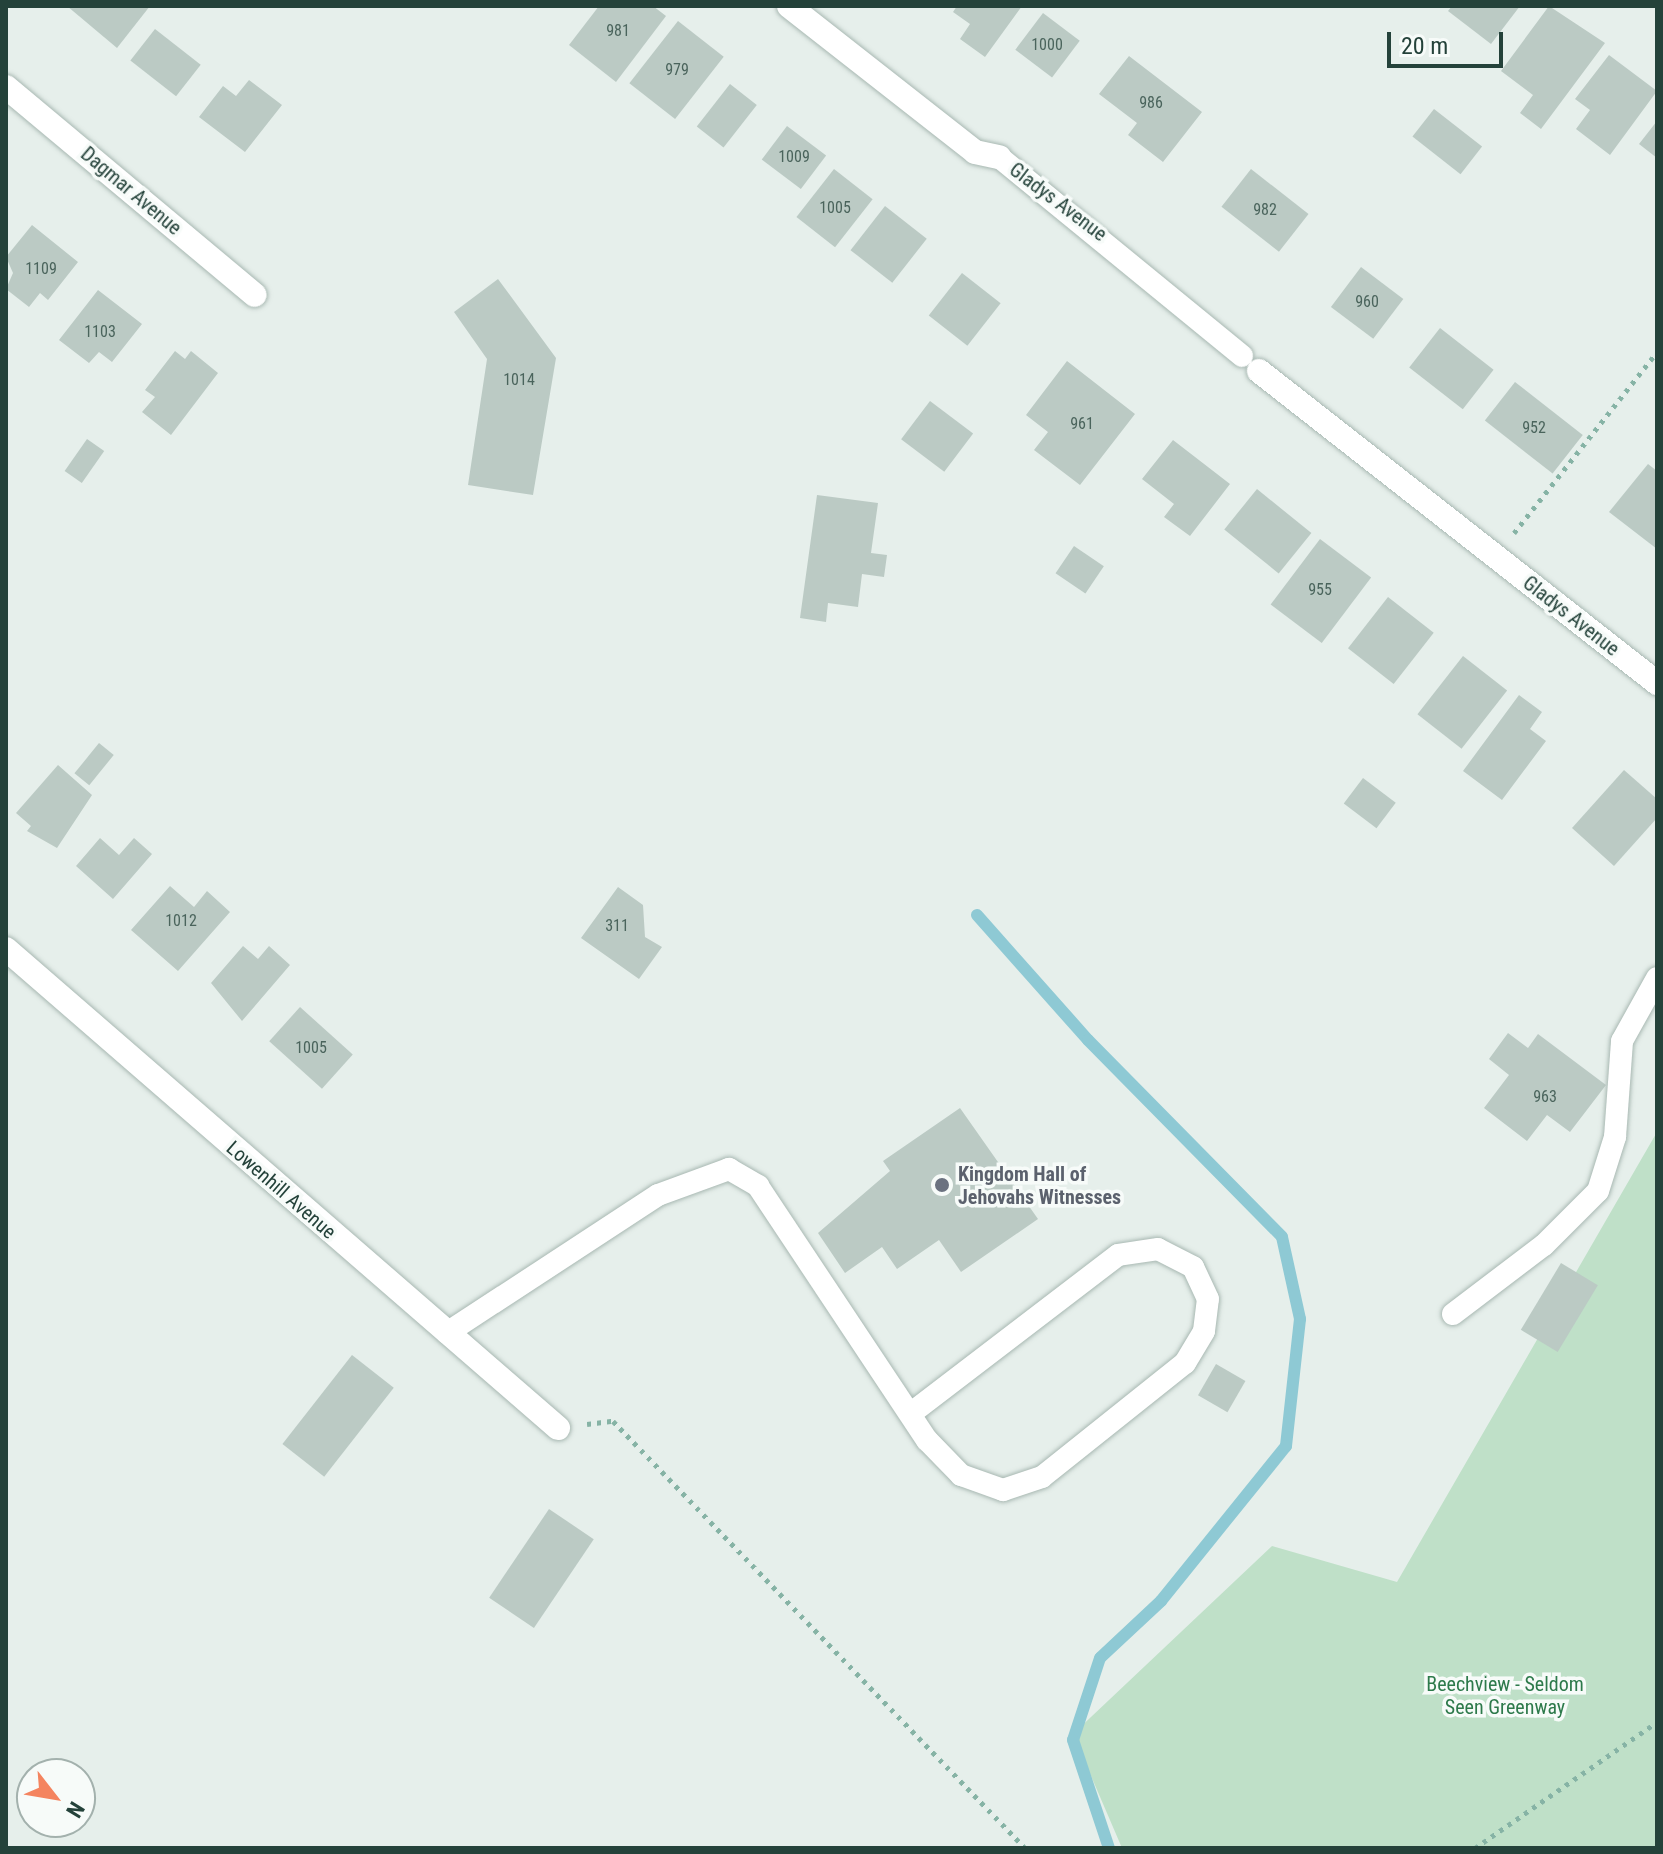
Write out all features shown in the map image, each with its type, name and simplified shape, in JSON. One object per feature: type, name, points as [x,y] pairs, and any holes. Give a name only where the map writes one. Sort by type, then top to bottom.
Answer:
[{"type":"street","name":"Gladys Avenue","points":[[789,6],[975,152],[999,157]]},
{"type":"street","name":"Dagmar Avenue","points":[[6,87],[255,295]]},
{"type":"street","name":"Gladys Avenue","points":[[1250,364],[1657,683]]},
{"type":"street","name":"Lowenhill Avenue","points":[[6,949],[558,1428]]},
{"type":"lane","name":"Gladys Avenue","points":[[999,157],[1250,364]]},
{"type":"lane","points":[[1453,1314],[1544,1245],[1598,1191],[1615,1137],[1622,1041],[1657,978]]},
{"type":"lane","points":[[447,1333],[658,1195],[729,1169],[758,1186],[913,1412],[961,1475],[1003,1490],[1042,1477],[1185,1363],[1204,1331],[1208,1299],[1193,1267],[1158,1249],[1118,1255],[913,1412]]},
{"type":"path","points":[[1495,558],[1657,352]]},
{"type":"path","points":[[558,1428],[613,1421],[1025,1848]]},
{"type":"path","points":[[1475,1848],[1657,1722]]},
{"type":"green space","name":"Beechview - Seldom Seen Greenway","points":[[1657,1132],[1657,1848],[1122,1848],[1073,1734],[1272,1546],[1397,1582]]},
{"type":"building","points":[[67,6],[150,6],[117,48]]},
{"type":"building","points":[[599,6],[653,6],[666,16],[616,82],[569,45]]},
{"type":"building","points":[[957,6],[1022,6],[985,57],[960,39],[970,24],[953,12]]},
{"type":"building","points":[[1452,6],[1520,6],[1491,44],[1448,11]]},
{"type":"building","points":[[1549,6],[1605,43],[1541,129],[1520,113],[1533,95],[1501,71]]},
{"type":"building","points":[[1043,13],[1080,41],[1052,77],[1015,50]]},
{"type":"building","points":[[678,21],[724,57],[675,119],[629,83]]},
{"type":"building","points":[[155,29],[201,65],[176,96],[130,61]]},
{"type":"building","points":[[1609,55],[1657,91],[1610,155],[1576,129],[1590,110],[1575,99]]},
{"type":"building","points":[[1129,56],[1202,112],[1163,162],[1128,135],[1137,123],[1099,94]]},
{"type":"building","points":[[249,80],[282,105],[245,152],[199,117],[223,86],[236,96]]},
{"type":"building","points":[[730,84],[757,105],[724,147],[697,127]]},
{"type":"building","points":[[1434,109],[1482,147],[1461,174],[1412,137]]},
{"type":"building","points":[[1657,121],[1657,158],[1639,144]]},
{"type":"building","points":[[787,126],[826,155],[801,189],[762,160]]},
{"type":"building","points":[[834,169],[873,199],[835,247],[796,217]]},
{"type":"building","points":[[1251,169],[1309,214],[1279,252],[1221,207]]},
{"type":"building","points":[[885,206],[927,239],[892,283],[851,250]]},
{"type":"building","points":[[32,225],[78,262],[48,300],[40,293],[29,307],[6,289],[13,273],[6,257]]},
{"type":"building","points":[[1361,267],[1403,299],[1373,339],[1331,307]]},
{"type":"building","points":[[962,273],[1001,303],[967,346],[929,316]]},
{"type":"building","points":[[498,279],[556,358],[533,495],[468,485],[487,359],[454,312]]},
{"type":"building","points":[[98,290],[142,324],[112,362],[99,352],[89,363],[59,340]]},
{"type":"building","points":[[1440,328],[1494,370],[1463,409],[1409,367]]},
{"type":"building","points":[[175,351],[185,359],[191,351],[218,373],[171,435],[142,412],[155,397],[145,390]]},
{"type":"building","points":[[1067,361],[1135,414],[1080,485],[1034,450],[1048,432],[1026,415]]},
{"type":"building","points":[[1515,382],[1583,435],[1553,474],[1485,421]]},
{"type":"building","points":[[930,401],[973,433],[944,472],[901,439]]},
{"type":"building","points":[[87,439],[104,451],[82,483],[65,471]]},
{"type":"building","points":[[1173,440],[1230,484],[1190,536],[1164,517],[1174,504],[1142,479]]},
{"type":"building","points":[[1648,464],[1657,471],[1657,549],[1609,512]]},
{"type":"building","points":[[1257,489],[1311,533],[1279,573],[1224,529]]},
{"type":"building","points":[[817,495],[878,503],[871,553],[887,555],[884,577],[862,574],[858,607],[828,603],[826,622],[800,618]]},
{"type":"building","points":[[1320,539],[1371,578],[1322,643],[1271,604]]},
{"type":"building","points":[[1074,546],[1104,566],[1085,593],[1056,573]]},
{"type":"building","points":[[1388,597],[1434,633],[1394,684],[1348,648]]},
{"type":"building","points":[[1463,656],[1507,690],[1462,749],[1417,714]]},
{"type":"building","points":[[1519,695],[1542,712],[1530,729],[1546,741],[1502,800],[1463,771]]},
{"type":"building","points":[[99,743],[114,755],[89,785],[74,773]]},
{"type":"building","points":[[58,765],[92,795],[57,848],[27,831],[31,826],[16,813]]},
{"type":"building","points":[[1624,770],[1657,799],[1657,818],[1614,866],[1572,828]]},
{"type":"building","points":[[1363,778],[1396,803],[1376,828],[1344,804]]},
{"type":"building","points":[[100,838],[119,855],[134,838],[152,854],[113,899],[76,866]]},
{"type":"building","points":[[170,886],[194,907],[207,891],[230,912],[178,971],[131,930]]},
{"type":"building","points":[[618,887],[643,905],[645,937],[662,947],[639,979],[581,938]]},
{"type":"building","points":[[243,946],[258,959],[269,946],[290,965],[242,1021],[211,983]]},
{"type":"building","points":[[300,1007],[353,1055],[322,1089],[269,1041]]},
{"type":"building","points":[[1508,1033],[1528,1048],[1538,1034],[1606,1085],[1570,1132],[1547,1115],[1527,1141],[1484,1108],[1509,1075],[1489,1059]]},
{"type":"building","name":"Kingdom Hall of Jehovahs Witnesses","points":[[960,1108],[1038,1219],[961,1272],[939,1240],[897,1269],[882,1247],[845,1273],[818,1233],[890,1171],[883,1161]]},
{"type":"building","points":[[1561,1263],[1598,1285],[1558,1352],[1521,1330]]},
{"type":"building","points":[[352,1355],[394,1388],[324,1477],[282,1444]]},
{"type":"building","points":[[1216,1364],[1245,1381],[1227,1412],[1198,1395]]},
{"type":"building","points":[[549,1509],[594,1539],[534,1628],[489,1598]]},
{"type":"waterway","points":[[977,915],[1088,1040],[1282,1237],[1300,1319],[1286,1446],[1161,1601],[1100,1658],[1073,1740],[1109,1848]]},
{"type":"place","name":"Kingdom Hall of Jehovahs Witnesses","points":[[942,1185]]}]
